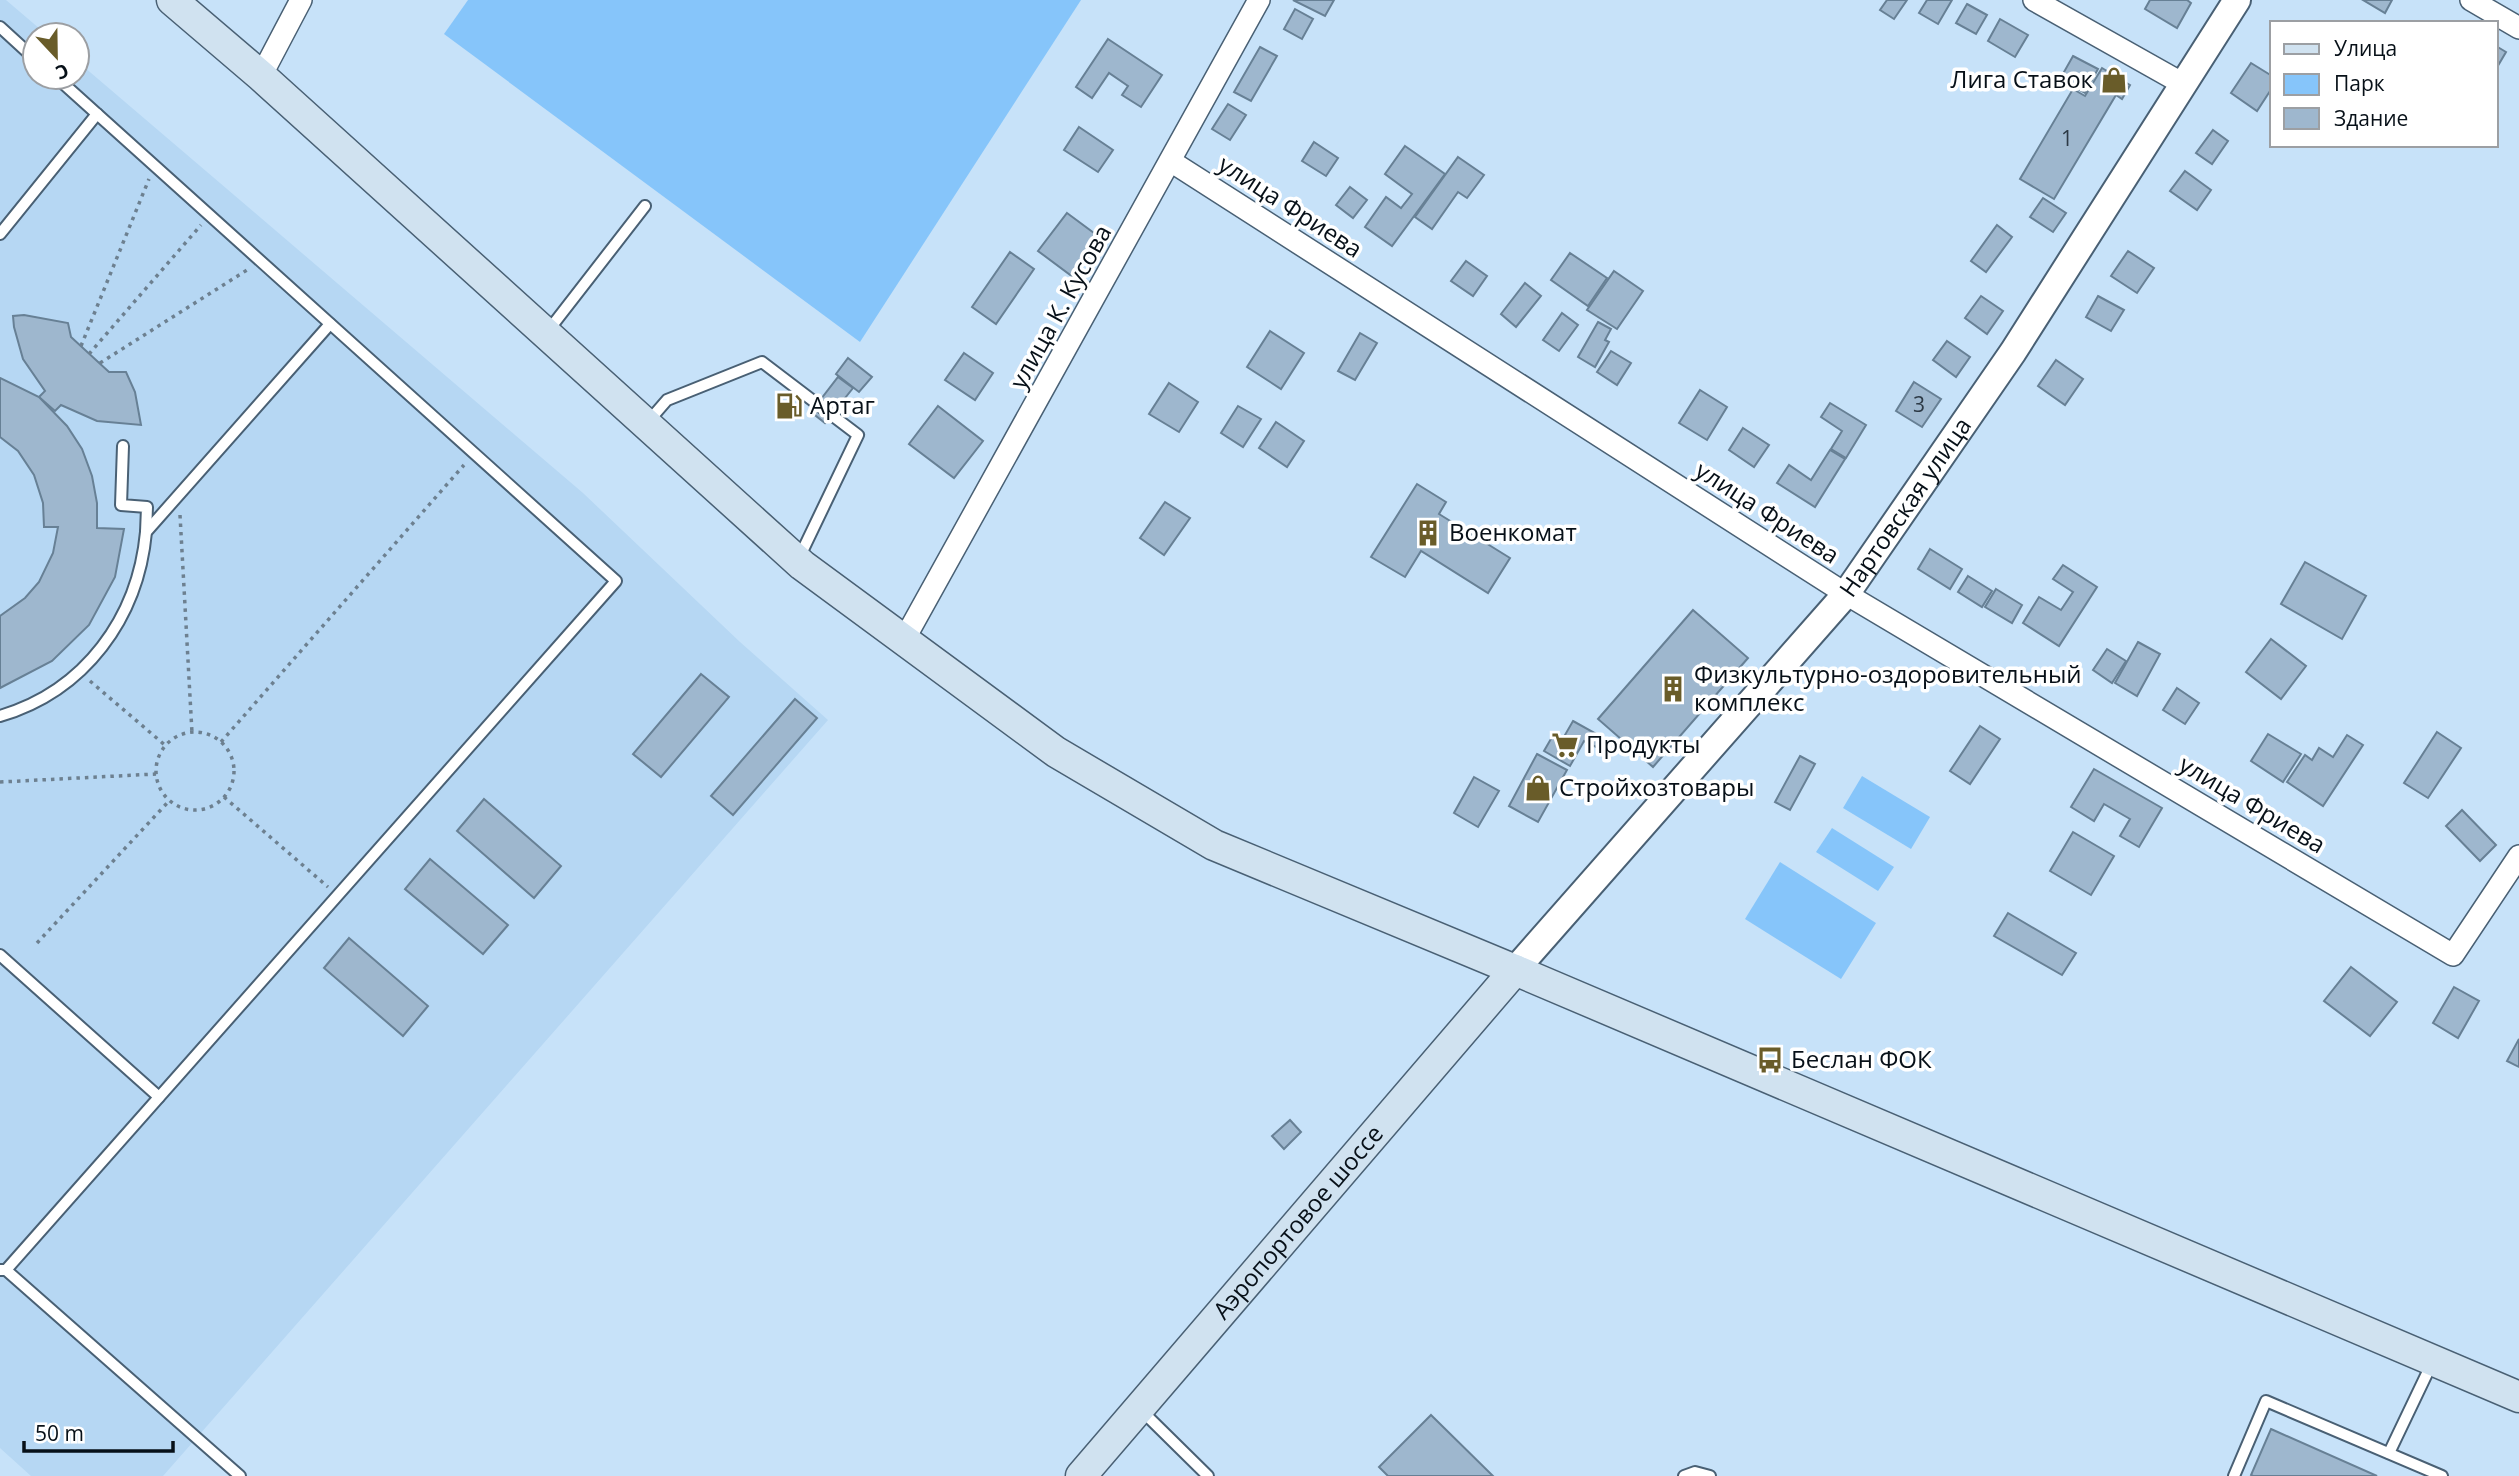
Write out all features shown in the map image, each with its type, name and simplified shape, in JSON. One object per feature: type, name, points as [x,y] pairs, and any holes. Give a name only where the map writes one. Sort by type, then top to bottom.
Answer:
[{"type":"main road","points":[[172,0],[261,76],[797,560],[1056,752],[1214,845],[1515,970],[2519,1397]]},
{"type":"main road","name":"Аэропортовое шоссе","points":[[1081,1476],[1515,970]]},
{"type":"street","points":[[261,76],[301,0]]},
{"type":"street","name":"улица К. Кусова","points":[[905,638],[1172,162],[1259,0]]},
{"type":"street","points":[[2034,0],[2185,85]]},
{"type":"street","name":"Нартовская улица","points":[[1515,970],[1846,594],[2013,352],[2237,0]]},
{"type":"street","points":[[2471,0],[2519,28]]},
{"type":"street","name":"улица Фриева","points":[[1172,162],[1846,594],[2453,956],[2519,856]]},
{"type":"lane","points":[[0,27],[21,46]]},
{"type":"lane","points":[[71,91],[616,581],[3,1270],[240,1476]]},
{"type":"lane","points":[[0,233],[97,114]]},
{"type":"lane","points":[[546,334],[645,206]]},
{"type":"lane","points":[[146,532],[330,324]]},
{"type":"lane","points":[[646,424],[667,400],[762,362],[858,435],[797,560]]},
{"type":"lane","points":[[123,446],[121,505],[169,506]]},
{"type":"lane","points":[[0,716],[48,695],[80,672],[106,642],[127,609],[141,571],[147,507]]},
{"type":"lane","points":[[0,955],[159,1097]]},
{"type":"lane","points":[[2389,1453],[2434,1360]]},
{"type":"lane","points":[[2234,1476],[2266,1401],[2442,1476]]},
{"type":"lane","points":[[1139,1408],[1208,1476]]},
{"type":"lane","points":[[1684,1476],[1695,1472],[1710,1476]]},
{"type":"path","points":[[81,346],[154,167]]},
{"type":"path","points":[[89,354],[209,215]]},
{"type":"path","points":[[100,363],[261,262]]},
{"type":"path","points":[[221,742],[474,453]]},
{"type":"path","points":[[179,495],[192,733]]},
{"type":"path","points":[[80,672],[166,746]]},
{"type":"path","points":[[192,733],[208,735],[221,742],[230,754],[234,769],[232,784],[224,797],[212,806],[197,810],[182,808],[169,801],[158,785],[156,774],[158,759],[166,746],[178,736],[192,733]]},
{"type":"path","points":[[0,782],[156,774]]},
{"type":"path","points":[[224,797],[338,895]]},
{"type":"path","points":[[37,943],[169,801]]},
{"type":"shaded area","points":[[0,0],[6,0],[31,21],[21,21],[21,91],[91,91],[91,73],[583,493],[740,642],[828,720],[163,1476],[31,1476],[0,1448]]},
{"type":"green space","points":[[468,0],[1081,0],[860,342],[444,34]]},
{"type":"green space","points":[[1862,776],[1930,817],[1911,849],[1843,808]]},
{"type":"green space","points":[[1832,828],[1894,867],[1878,891],[1816,852]]},
{"type":"green space","points":[[1780,862],[1876,923],[1841,979],[1745,919]]},
{"type":"building","points":[[1293,0],[1334,0],[1325,16]]},
{"type":"building","points":[[1887,0],[1907,0],[1894,19],[1880,10]]},
{"type":"building","points":[[1927,0],[1952,0],[1938,24],[1919,13]]},
{"type":"building","points":[[2150,0],[2187,0],[2191,3],[2177,28],[2145,9]]},
{"type":"building","points":[[2363,0],[2392,0],[2385,13]]},
{"type":"building","points":[[1967,4],[1987,15],[1976,34],[1956,23]]},
{"type":"building","points":[[1295,9],[1313,19],[1302,39],[1284,29]]},
{"type":"building","points":[[2000,19],[2028,35],[2015,57],[1988,41]]},
{"type":"building","points":[[1108,39],[1162,75],[1141,107],[1122,95],[1128,86],[1109,73],[1092,98],[1076,87]]},
{"type":"building","points":[[1260,47],[1277,56],[1251,101],[1234,92]]},
{"type":"building","points":[[2498,47],[2506,52],[2498,66]]},
{"type":"building","points":[[2073,56],[2098,69],[2085,93],[2060,79]]},
{"type":"building","points":[[2251,63],[2270,75],[2270,91],[2257,111],[2231,93]]},
{"type":"building","points":[[2102,68],[2130,85],[2122,99],[2116,95],[2054,199],[2020,179],[2073,89],[2085,96]]},
{"type":"building","points":[[1228,104],[1246,115],[1230,140],[1212,129]]},
{"type":"building","points":[[1079,127],[1113,150],[1098,172],[1064,150]]},
{"type":"building","points":[[2213,130],[2228,141],[2212,164],[2196,153]]},
{"type":"building","points":[[1314,142],[1338,158],[1326,176],[1302,161]]},
{"type":"building","points":[[1405,146],[1445,174],[1392,246],[1365,227],[1386,197],[1401,208],[1412,194],[1385,174]]},
{"type":"building","points":[[1458,157],[1484,175],[1467,198],[1458,192],[1432,229],[1415,217]]},
{"type":"building","points":[[2185,171],[2211,190],[2197,210],[2170,191]]},
{"type":"building","points":[[1350,187],[1367,200],[1353,218],[1336,205]]},
{"type":"building","points":[[2043,198],[2066,213],[2053,232],[2030,217]]},
{"type":"building","points":[[1067,213],[1102,239],[1073,277],[1038,251]]},
{"type":"building","points":[[1997,225],[2012,237],[1986,272],[1971,261]]},
{"type":"building","points":[[2128,251],[2154,268],[2137,293],[2111,276]]},
{"type":"building","points":[[1010,252],[1034,269],[996,324],[972,307]]},
{"type":"building","points":[[1570,253],[1607,278],[1588,306],[1551,280]]},
{"type":"building","points":[[1466,261],[1487,276],[1473,296],[1451,281]]},
{"type":"building","points":[[1614,271],[1643,291],[1617,329],[1587,310]]},
{"type":"building","points":[[1525,283],[1541,296],[1516,327],[1501,314]]},
{"type":"building","points":[[1981,296],[2003,311],[1987,334],[1965,318]]},
{"type":"building","points":[[2098,296],[2124,310],[2111,331],[2086,317]]},
{"type":"building","points":[[1562,313],[1578,325],[1559,351],[1543,340]]},
{"type":"building","points":[[24,315],[68,323],[71,337],[109,372],[126,372],[135,392],[141,425],[97,421],[61,405],[55,411],[39,397],[45,391],[23,359],[14,327],[13,316]]},
{"type":"building","points":[[1598,322],[1611,329],[1605,340],[1609,342],[1595,367],[1578,357]]},
{"type":"building","points":[[1270,331],[1304,353],[1281,389],[1247,367]]},
{"type":"building","points":[[1360,333],[1377,343],[1355,380],[1338,371]]},
{"type":"building","points":[[1947,341],[1970,357],[1956,377],[1933,360]]},
{"type":"building","points":[[1611,351],[1631,363],[1617,385],[1597,372]]},
{"type":"building","points":[[964,353],[993,373],[975,400],[945,380]]},
{"type":"building","points":[[848,358],[872,377],[859,392],[836,374]]},
{"type":"building","points":[[2056,360],[2083,379],[2065,405],[2038,386]]},
{"type":"building","points":[[838,377],[853,388],[825,423],[811,412]]},
{"type":"building","points":[[0,378],[39,397],[67,426],[82,449],[92,476],[97,503],[97,528],[124,529],[115,577],[89,625],[52,661],[0,688],[0,616],[25,598],[39,582],[53,553],[58,527],[44,527],[43,503],[34,475],[18,451],[0,437]]},
{"type":"building","points":[[1914,382],[1941,399],[1922,427],[1896,411]]},
{"type":"building","points":[[1169,383],[1198,402],[1179,432],[1149,414]]},
{"type":"building","points":[[1700,390],[1727,407],[1707,440],[1679,423]]},
{"type":"building","points":[[1830,403],[1866,425],[1846,458],[1831,449],[1842,431],[1821,417]]},
{"type":"building","points":[[938,406],[983,441],[954,478],[909,444]]},
{"type":"building","points":[[1238,406],[1261,419],[1243,447],[1221,433]]},
{"type":"building","points":[[1276,422],[1304,441],[1287,467],[1259,448]]},
{"type":"building","points":[[1743,428],[1769,445],[1754,467],[1729,450]]},
{"type":"building","points":[[1830,450],[1845,459],[1815,507],[1777,483],[1789,465],[1811,480]]},
{"type":"building","name":"Военкомат","points":[[1417,484],[1446,502],[1439,514],[1510,558],[1488,593],[1421,551],[1405,577],[1371,557]]},
{"type":"building","points":[[1165,502],[1190,518],[1164,555],[1140,538]]},
{"type":"building","points":[[1930,549],[1962,569],[1950,589],[1918,569]]},
{"type":"building","points":[[2305,562],[2366,596],[2342,639],[2281,604]]},
{"type":"building","points":[[2063,565],[2097,587],[2059,646],[2023,623],[2039,597],[2061,610],[2073,592],[2053,579]]},
{"type":"building","points":[[1968,576],[1992,591],[1982,607],[1958,592]]},
{"type":"building","points":[[1996,589],[2022,605],[2012,623],[1985,607]]},
{"type":"building","name":"Физкультурно-оздоровительный комплекс","points":[[1693,610],[1748,658],[1653,767],[1598,719]]},
{"type":"building","points":[[2271,639],[2306,666],[2281,699],[2246,672]]},
{"type":"building","points":[[2138,642],[2160,654],[2137,696],[2115,683]]},
{"type":"building","points":[[2107,649],[2126,661],[2112,683],[2093,670]]},
{"type":"building","points":[[701,674],[729,697],[661,777],[633,754]]},
{"type":"building","points":[[2177,688],[2199,703],[2185,724],[2163,710]]},
{"type":"building","points":[[795,699],[817,718],[733,815],[711,796]]},
{"type":"building","name":"Продукты","points":[[1573,721],[1602,737],[1596,747],[1584,741],[1570,766],[1544,751],[1552,737],[1561,742]]},
{"type":"building","points":[[1980,726],[2000,739],[1970,784],[1950,771]]},
{"type":"building","points":[[2437,732],[2461,748],[2428,798],[2404,783]]},
{"type":"building","points":[[2268,734],[2301,754],[2283,782],[2251,761]]},
{"type":"building","points":[[2347,735],[2363,745],[2323,806],[2287,782],[2305,755],[2312,760],[2319,748],[2333,757]]},
{"type":"building","name":"Стройхозтовары","points":[[1537,754],[1567,770],[1538,822],[1509,806]]},
{"type":"building","points":[[1800,756],[1815,764],[1790,810],[1775,802]]},
{"type":"building","points":[[2094,769],[2162,808],[2139,847],[2120,836],[2130,819],[2104,804],[2094,821],[2071,807]]},
{"type":"building","points":[[1474,777],[1499,791],[1478,827],[1454,813]]},
{"type":"building","points":[[484,799],[561,866],[534,898],[457,831]]},
{"type":"building","points":[[2462,810],[2496,845],[2480,861],[2446,826]]},
{"type":"building","points":[[2073,832],[2114,856],[2091,895],[2050,871]]},
{"type":"building","points":[[430,859],[508,925],[483,954],[405,889]]},
{"type":"building","points":[[2008,913],[2076,953],[2062,975],[1994,936]]},
{"type":"building","points":[[349,938],[428,1006],[403,1036],[324,968]]},
{"type":"building","points":[[2351,967],[2397,1002],[2370,1036],[2324,1001]]},
{"type":"building","points":[[2454,987],[2479,1001],[2458,1038],[2433,1023]]},
{"type":"building","points":[[2519,1039],[2519,1067],[2507,1061]]},
{"type":"building","points":[[1290,1120],[1301,1132],[1284,1149],[1272,1136]]},
{"type":"building","points":[[1431,1415],[1493,1476],[1388,1476],[1379,1467]]},
{"type":"building","points":[[2271,1429],[2377,1476],[2253,1476],[2251,1475]]},
{"type":"place","name":"Лига Ставок","points":[[2114,80]]},
{"type":"place","name":"Артаг","points":[[789,406]]},
{"type":"place","name":"Военкомат","points":[[1428,533]]},
{"type":"place","name":"Физкультурно-оздоровительный комплекс","points":[[1673,689]]},
{"type":"place","name":"Продукты","points":[[1565,745]]},
{"type":"place","name":"Стройхозтовары","points":[[1538,788]]},
{"type":"place","name":"Беслан ФОК","points":[[1770,1060]]}]
